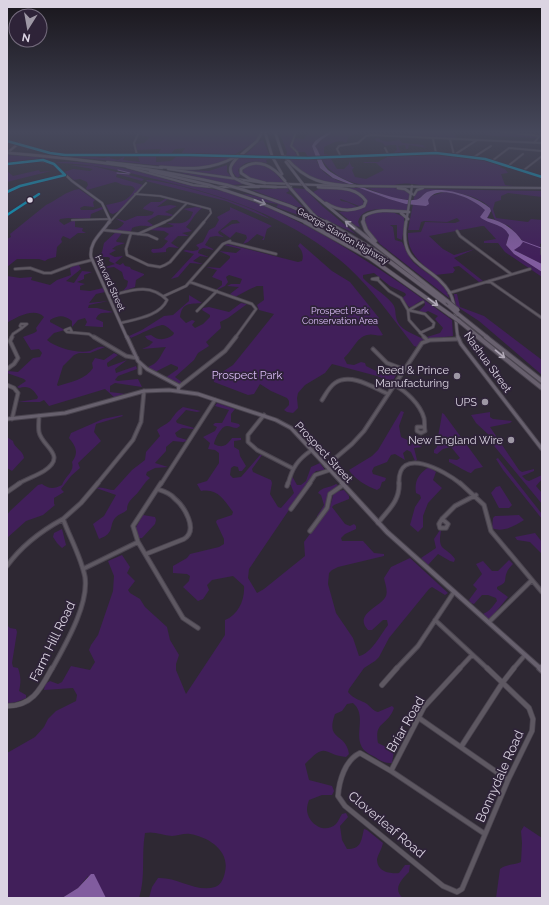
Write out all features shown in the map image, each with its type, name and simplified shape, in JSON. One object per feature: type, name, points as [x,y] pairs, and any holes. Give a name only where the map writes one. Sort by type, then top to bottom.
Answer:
[{"type":"highway","name":"George Stanton Highway","points":[[166,174],[224,190],[265,204],[306,222],[349,247],[414,289],[449,314],[542,388]]},
{"type":"highway","name":"George Stanton Highway","points":[[182,174],[244,190],[295,208],[341,229],[390,261],[458,312],[542,381]]},
{"type":"highway","points":[[231,174],[234,178],[242,182],[257,186],[276,187]]},
{"type":"highway","points":[[243,174],[246,177],[265,183]]},
{"type":"highway","points":[[279,174],[319,220],[341,238],[414,289]]},
{"type":"highway","points":[[282,174],[286,182]]},
{"type":"highway","points":[[296,174],[308,190],[447,301],[458,312]]},
{"type":"highway","points":[[304,174],[314,181],[326,184],[354,186]]},
{"type":"highway","points":[[308,190],[328,204],[340,209],[357,209],[364,206],[366,203],[364,197],[353,191],[340,188],[318,187]]},
{"type":"highway","points":[[398,188],[405,189],[413,196]]},
{"type":"highway","points":[[392,258],[367,233],[362,221],[365,216],[374,211],[409,212]]},
{"type":"highway","points":[[394,211],[404,214],[408,219]]},
{"type":"main road","points":[[152,174],[193,185],[214,187],[414,187],[542,189]]},
{"type":"main road","points":[[206,174],[265,183],[345,186]]},
{"type":"main road","points":[[65,175],[102,203],[110,218]]},
{"type":"main road","points":[[354,186],[542,189]]},
{"type":"main road","points":[[414,187],[405,240],[409,252],[417,262],[449,292]]},
{"type":"main road","points":[[413,196],[417,190],[423,188]]},
{"type":"main road","name":"Harvard Street","points":[[110,218],[109,223],[91,247],[90,254],[92,260],[136,358],[147,369],[179,389]]},
{"type":"main road","name":"Nashua Street","points":[[449,292],[452,303],[455,330],[458,339],[542,449]]},
{"type":"main road","name":"Prospect Street","points":[[7,419],[81,409],[144,391],[179,389],[276,420],[291,428],[378,523],[542,670]]},
{"type":"street","points":[[53,178],[60,174]]},
{"type":"street","points":[[7,192],[20,186],[65,175]]},
{"type":"street","points":[[109,223],[146,183]]},
{"type":"street","points":[[131,233],[126,248],[128,255],[153,266],[166,265],[211,213],[211,210],[207,208],[187,203],[156,196],[135,194]]},
{"type":"street","points":[[138,234],[171,219],[187,203]]},
{"type":"street","points":[[72,220],[115,218]]},
{"type":"street","points":[[103,230],[138,234],[157,239]]},
{"type":"street","points":[[457,231],[460,236],[511,274]]},
{"type":"street","points":[[163,296],[181,289],[190,282],[223,244],[228,241],[280,255]]},
{"type":"street","points":[[542,249],[542,254]]},
{"type":"street","points":[[15,269],[30,268],[44,273],[51,273],[60,271],[72,265],[92,260]]},
{"type":"street","points":[[449,292],[530,269]]},
{"type":"street","points":[[378,280],[390,291],[401,298],[408,310],[409,320],[426,340]]},
{"type":"street","points":[[489,281],[542,318]]},
{"type":"street","points":[[179,389],[225,352],[256,310],[253,304],[190,282]]},
{"type":"street","points":[[109,296],[139,288],[145,288],[163,296],[167,300],[167,303],[158,310],[139,318],[121,323]]},
{"type":"street","points":[[197,310],[217,291]]},
{"type":"street","points":[[408,310],[423,302]]},
{"type":"street","points":[[408,310],[425,314],[434,323],[433,327],[420,333]]},
{"type":"street","points":[[7,369],[15,363],[18,357],[18,354],[10,345],[10,342],[13,334],[22,328]]},
{"type":"street","points":[[72,332],[89,334],[126,356],[136,358]]},
{"type":"street","points":[[326,466],[360,436],[403,369],[422,343],[426,340],[458,339]]},
{"type":"street","points":[[373,349],[387,362],[403,369]]},
{"type":"street","points":[[140,363],[140,372]]},
{"type":"street","points":[[322,400],[334,383],[346,379],[359,382],[388,394]]},
{"type":"street","points":[[7,385],[14,388],[18,393],[12,419]]},
{"type":"street","points":[[394,385],[408,394],[423,415],[424,427]]},
{"type":"street","points":[[7,566],[14,556],[31,540],[63,519],[81,503],[133,440],[141,422],[144,391]]},
{"type":"street","points":[[198,628],[190,624],[184,618],[162,585],[138,542],[133,526],[215,400]]},
{"type":"street","points":[[7,492],[18,483],[46,469],[53,462],[54,453],[39,433],[38,416]]},
{"type":"street","points":[[264,416],[248,435],[250,444],[292,468]]},
{"type":"street","points":[[287,486],[292,468],[299,459],[312,450]]},
{"type":"street","points":[[378,523],[397,498],[399,472],[403,466],[409,463],[418,462],[427,465],[460,482],[476,496],[486,510],[491,532],[542,592]]},
{"type":"street","points":[[291,508],[315,475],[330,470]]},
{"type":"street","points":[[310,530],[327,508],[330,494],[343,485]]},
{"type":"street","points":[[146,554],[184,539],[189,535],[191,530],[188,519],[177,500],[171,495],[158,489]]},
{"type":"street","points":[[442,519],[457,503],[476,496]]},
{"type":"street","name":"Farm Hill Road","points":[[7,706],[23,705],[32,700],[50,672],[80,608],[85,585],[83,569],[63,519]]},
{"type":"street","points":[[83,569],[138,542]]},
{"type":"street","points":[[489,622],[532,580]]},
{"type":"street","points":[[382,685],[386,678],[411,654],[454,592]]},
{"type":"street","name":"Bonnydale Road","points":[[435,620],[503,682],[529,708],[533,719],[532,731],[508,780],[462,889],[457,892],[448,889]]},
{"type":"street","name":"Briar Road","points":[[391,771],[424,707],[472,654]]},
{"type":"street","points":[[461,747],[503,682],[525,655]]},
{"type":"street","points":[[419,718],[508,780]]},
{"type":"street","name":"Cloverleaf Road","points":[[448,889],[345,806],[338,796],[340,779],[351,758],[357,753],[362,753],[485,834]]},
{"type":"green space","points":[[7,174],[13,176],[21,174],[38,174],[7,182]]},
{"type":"green space","points":[[67,174],[117,174],[116,177],[143,185],[121,210],[113,214],[110,213],[106,205],[126,199],[135,189],[134,187],[115,182],[87,190],[87,182],[80,179],[74,180]]},
{"type":"green space","points":[[118,174],[125,174],[144,179],[142,181]]},
{"type":"green space","points":[[136,174],[147,174],[185,184],[226,192],[257,203],[316,231],[372,264],[452,320],[453,336],[428,339],[427,337],[440,333],[443,328],[435,319],[438,316],[428,311],[424,313],[419,311],[425,305],[424,301],[409,307],[402,298],[406,295],[405,293],[390,286],[374,273],[363,275],[363,278],[366,281],[392,303],[400,326],[423,339],[417,347],[414,346],[357,276],[328,250],[284,223],[261,212],[188,187]]},
{"type":"green space","points":[[186,174],[232,179],[244,184],[232,185]]},
{"type":"green space","points":[[213,174],[229,174],[232,177]]},
{"type":"green space","points":[[234,174],[239,174],[240,176],[237,178]]},
{"type":"green space","points":[[245,174],[276,174],[285,184],[257,180]]},
{"type":"green space","points":[[306,174],[327,174],[336,180],[354,186],[317,180]]},
{"type":"green space","points":[[336,174],[354,174],[355,177],[366,179],[376,174],[501,174],[505,185],[513,186],[430,186],[407,183],[389,186],[367,186],[346,180]]},
{"type":"green space","points":[[146,181],[173,184],[230,201],[247,207],[270,219],[226,201]]},
{"type":"green space","points":[[288,188],[289,191],[286,193],[291,195],[306,210],[252,190]]},
{"type":"green space","points":[[292,188],[305,189],[322,206],[356,234],[316,215]]},
{"type":"green space","points":[[343,188],[361,188],[389,199],[409,204],[407,211],[387,209],[372,210],[361,216],[358,222],[360,227],[356,226],[339,212],[364,207],[367,204],[367,200],[363,195]]},
{"type":"green space","points":[[367,188],[401,189],[410,194],[409,200],[390,197]]},
{"type":"green space","points":[[79,189],[95,200],[93,202],[94,207],[84,206],[80,208],[81,210],[93,210],[102,207],[103,209],[91,214],[90,219],[68,218],[60,219],[59,221],[64,225],[75,221],[75,227],[83,228],[82,231],[86,233],[78,233],[70,239],[63,236],[61,239],[62,242],[57,247],[56,257],[45,261],[39,259],[17,259],[7,267],[7,239],[11,237],[10,234],[46,205],[74,190]]},
{"type":"green space","points":[[319,189],[338,189],[351,192],[357,194],[364,203],[362,206],[359,206],[340,199],[341,201],[358,207],[352,209],[339,208],[322,200],[313,192]]},
{"type":"green space","points":[[422,189],[542,191],[542,197],[508,193],[501,196],[501,200],[495,202],[493,209],[496,218],[528,222],[531,219],[542,220],[542,243],[540,244],[542,264],[514,250],[522,240],[509,226],[495,220],[490,208],[485,203],[470,196],[444,191],[427,193],[413,201],[416,191]]},
{"type":"green space","points":[[445,192],[464,196],[485,209],[490,214],[487,219],[506,229],[509,235],[506,245],[514,254],[542,272],[542,277],[505,252],[498,243],[484,243],[484,241],[496,239],[484,226],[429,236],[443,249],[454,255],[475,249],[454,258],[483,281],[479,282],[459,266],[453,267],[455,270],[453,273],[435,275],[412,252],[408,240],[408,233],[421,232],[425,222],[455,223],[460,221],[457,218],[447,222],[424,221],[421,222],[419,230],[408,230],[413,204],[418,205],[431,196]]},
{"type":"green space","points":[[242,194],[280,203],[315,220],[308,221],[301,216],[276,207],[278,205],[277,204],[265,202]]},
{"type":"green space","points":[[168,199],[157,207],[170,205],[177,206],[165,212],[173,215],[172,216],[158,215],[147,221],[153,225],[152,226],[132,228],[131,232],[106,229],[114,229],[122,226],[124,223],[115,218],[125,221],[137,216],[152,215],[154,212],[143,209],[144,207],[151,202],[160,202]]},
{"type":"green space","points":[[196,207],[202,208],[186,227],[192,231],[182,233],[189,236],[178,236],[171,243],[179,248],[169,247],[166,249],[166,252],[153,253],[151,251],[152,249],[162,248],[165,245],[168,241],[164,239],[169,234],[164,231],[150,230],[157,227],[174,226],[167,223],[186,222],[189,220],[193,212],[183,209]]},
{"type":"green space","points":[[230,207],[272,226],[267,229],[264,240],[262,240],[264,237],[257,234],[248,242],[243,244],[247,238],[246,235],[236,232],[230,238],[220,231],[232,224],[240,223],[237,220],[232,220],[218,232],[224,237],[210,237],[205,245],[215,250],[203,248],[199,250],[198,253],[209,257],[200,256],[193,261],[203,264],[190,263],[178,277],[171,279],[194,254],[183,251],[198,250],[199,248],[196,245],[203,242],[209,230],[215,227],[219,220],[217,217],[230,210]]},
{"type":"green space","points":[[390,211],[404,217],[402,240],[397,238],[397,225],[390,225],[393,227],[395,240],[402,242],[413,262],[440,282],[449,298],[380,244],[367,229],[364,221],[369,215]]},
{"type":"green space","points":[[116,232],[122,233],[116,241],[125,243],[116,246],[112,249],[116,250],[109,254],[115,257],[123,256],[115,263],[120,265],[123,263],[125,266],[144,274],[136,280],[135,287],[123,291],[127,286],[128,281],[124,279],[122,272],[114,267],[99,269],[115,264],[109,261],[110,258],[108,257],[97,257],[102,252],[104,243]]},
{"type":"green space","points":[[300,243],[332,271],[350,282],[379,318],[375,322],[383,335],[369,335],[360,338],[344,358],[347,364],[354,365],[361,362],[365,363],[366,366],[384,375],[391,375],[398,372],[392,382],[377,376],[332,364],[325,373],[305,385],[298,393],[298,408],[293,413],[284,410],[289,405],[287,398],[260,384],[254,394],[248,395],[214,382],[213,378],[233,365],[274,314],[259,310],[257,305],[264,300],[263,286],[257,286],[235,297],[230,294],[239,287],[227,286],[231,284],[240,284],[242,279],[229,275],[226,277],[228,282],[225,286],[216,290],[222,285],[222,281],[212,277],[217,270],[206,267],[220,268],[230,258],[230,256],[219,251],[236,253],[241,249],[224,245],[227,244],[298,262],[302,261],[303,257],[301,249],[298,246]]},
{"type":"green space","points":[[76,264],[79,265],[81,269],[66,281],[74,283],[82,271],[92,272],[84,275],[84,279],[77,282],[85,284],[80,286],[80,290],[90,291],[103,288],[105,292],[96,294],[89,303],[108,301],[89,305],[88,308],[97,308],[113,312],[101,313],[97,316],[96,319],[103,322],[103,327],[85,326],[87,322],[85,318],[78,320],[72,327],[72,321],[64,317],[56,317],[50,320],[50,322],[65,330],[54,333],[47,340],[56,346],[79,352],[90,351],[98,347],[105,347],[90,353],[79,353],[74,355],[63,366],[57,385],[58,386],[78,380],[90,372],[93,368],[92,363],[95,358],[104,360],[114,353],[118,355],[107,363],[108,367],[127,360],[115,369],[116,373],[136,366],[137,369],[118,376],[115,380],[138,379],[142,387],[115,383],[110,386],[110,392],[126,394],[115,398],[105,389],[49,406],[44,400],[40,402],[18,402],[37,399],[38,397],[28,387],[17,387],[26,381],[24,379],[7,373],[8,371],[18,372],[33,358],[40,357],[42,353],[39,349],[31,350],[23,337],[37,331],[36,328],[44,317],[40,314],[31,313],[15,318],[7,323],[7,276],[20,278],[32,277],[31,280],[50,285],[57,280],[71,275],[70,268]]},
{"type":"green space","points":[[454,294],[457,294],[460,307],[484,316],[542,360],[542,375],[479,321],[456,306]]},
{"type":"green space","points":[[189,295],[202,303],[185,306],[180,317],[186,323],[192,320],[195,321],[192,325],[195,328],[203,324],[210,317],[210,315],[202,310],[203,308],[209,307],[229,312],[241,303],[247,304],[220,322],[221,328],[206,342],[209,346],[198,353],[194,360],[175,377],[183,383],[180,385],[165,378],[178,369],[178,367],[171,364],[155,372],[148,368],[157,361],[166,347],[142,349],[149,346],[153,342],[145,336],[151,335],[159,339],[165,339],[173,335],[174,333],[172,331],[163,325],[160,325],[131,338],[129,336],[142,330],[164,316],[173,315],[189,301]]},
{"type":"green space","points":[[217,403],[235,409],[231,414],[231,422],[239,424],[240,426],[237,428],[228,426],[223,428],[214,444],[222,446],[232,438],[241,438],[241,440],[234,441],[234,447],[239,450],[240,456],[246,466],[242,471],[239,471],[238,467],[234,466],[231,468],[230,475],[233,478],[241,477],[260,455],[262,455],[252,469],[253,472],[271,480],[272,483],[270,494],[278,507],[281,508],[294,493],[290,483],[292,476],[297,485],[301,485],[306,481],[311,467],[320,463],[325,470],[316,471],[314,473],[249,569],[248,578],[257,593],[305,556],[304,542],[330,507],[334,492],[344,490],[349,496],[349,499],[332,507],[345,524],[350,526],[354,524],[356,529],[345,534],[341,538],[342,541],[363,541],[374,553],[384,554],[384,556],[338,567],[329,573],[328,584],[336,613],[353,638],[359,656],[368,652],[372,648],[388,625],[387,620],[383,620],[372,630],[368,630],[364,624],[364,619],[366,615],[386,596],[387,589],[384,578],[391,567],[410,558],[448,593],[445,595],[432,587],[429,589],[389,638],[379,657],[364,668],[348,692],[378,712],[392,706],[394,708],[388,718],[379,727],[377,736],[378,743],[394,751],[392,763],[381,761],[364,750],[359,739],[359,714],[353,703],[347,704],[342,711],[335,714],[333,723],[334,733],[344,742],[349,754],[346,757],[321,751],[305,764],[309,780],[332,786],[334,791],[332,795],[322,795],[309,800],[307,809],[310,819],[317,826],[326,828],[336,824],[342,814],[346,813],[348,817],[340,826],[342,840],[347,849],[355,848],[360,844],[364,829],[383,843],[377,859],[379,867],[388,872],[399,873],[405,865],[410,865],[409,872],[401,881],[398,888],[400,895],[403,898],[149,898],[152,887],[158,878],[173,880],[194,887],[215,887],[221,883],[223,879],[226,864],[221,852],[216,846],[204,838],[190,834],[172,836],[152,832],[145,833],[143,849],[143,874],[139,898],[106,898],[99,886],[88,876],[78,888],[62,898],[7,898],[7,753],[35,737],[56,711],[76,701],[77,695],[73,688],[44,690],[45,684],[50,681],[58,684],[62,682],[71,666],[90,670],[95,662],[89,650],[98,635],[113,591],[114,576],[108,561],[122,555],[130,567],[127,573],[135,581],[128,590],[140,599],[145,607],[167,627],[170,640],[179,655],[176,670],[186,694],[225,635],[225,620],[234,615],[242,602],[244,586],[233,576],[212,580],[207,585],[209,590],[203,599],[198,601],[183,587],[189,581],[190,576],[187,574],[173,573],[173,566],[187,558],[190,554],[219,547],[224,544],[224,539],[216,522],[217,520],[232,515],[233,512],[220,496],[212,491],[201,491],[197,484],[207,481],[219,463],[219,453],[215,450],[208,449],[210,443],[203,437],[215,431],[217,427],[213,425],[215,423],[222,423],[229,410],[215,406]]},
{"type":"green space","points":[[183,407],[201,411],[197,412],[186,410],[176,421],[177,423],[194,428],[182,428],[175,433],[177,437],[187,441],[173,441],[166,447],[166,451],[155,463],[168,467],[155,468],[147,472],[146,475],[150,478],[129,501],[127,510],[117,516],[114,520],[110,532],[99,539],[93,524],[104,516],[116,495],[96,488],[100,487],[114,490],[132,470],[145,460],[146,452],[160,436],[157,430],[170,421]]},
{"type":"green space","points":[[401,411],[404,412],[399,426],[401,437],[422,447],[414,448],[417,460],[415,461],[411,452],[407,450],[403,453],[405,460],[395,454],[391,455],[387,462],[374,467],[372,471],[373,474],[386,478],[377,490],[361,482],[349,470],[372,456],[378,450]]},
{"type":"green space","points":[[490,412],[490,417],[493,419],[512,421],[510,423],[490,427],[519,470],[522,472],[534,469],[534,471],[522,476],[526,480],[529,481],[542,475],[542,479],[536,486],[542,493],[542,504],[490,441],[490,436],[476,423],[471,415]]},
{"type":"green space","points":[[442,413],[483,467],[475,469],[471,473],[449,462],[449,459],[457,460],[460,458],[451,447],[443,449],[437,454],[434,453],[434,450],[437,447]]},
{"type":"green space","points":[[123,416],[96,424],[94,432],[101,441],[78,463],[80,468],[71,476],[61,489],[64,492],[54,498],[55,505],[43,515],[26,521],[7,538],[7,515],[10,511],[38,485],[42,484],[52,488],[62,485],[71,471],[76,450],[69,438],[71,433],[103,419]]},
{"type":"green space","points":[[7,437],[13,441],[24,458],[12,471],[7,468]]},
{"type":"green space","points":[[498,458],[542,514],[542,519],[503,470],[496,459]]},
{"type":"green space","points":[[429,467],[436,472],[433,480],[442,488],[428,503],[423,516],[423,527],[418,532],[410,525],[415,507],[421,498],[420,495],[416,493],[416,485],[422,472]]},
{"type":"green space","points":[[336,484],[338,485],[328,495],[326,507],[317,518],[324,505],[321,495],[318,493],[319,491]]},
{"type":"green space","points":[[500,486],[512,505],[509,508],[499,508],[491,493],[496,487]]},
{"type":"green space","points":[[143,515],[155,517],[156,520],[155,524],[142,538],[138,538],[135,529]]},
{"type":"green space","points":[[519,515],[524,520],[513,526],[500,530],[492,528],[493,518],[495,516]]},
{"type":"green space","points":[[62,529],[66,545],[62,548],[53,537],[54,533]]},
{"type":"green space","points":[[440,530],[441,546],[452,555],[455,559],[454,562],[438,554],[428,565],[421,558],[436,548],[434,539]]},
{"type":"green space","points":[[535,533],[542,542],[542,554],[530,542],[517,540],[515,537]]},
{"type":"green space","points":[[509,560],[513,564],[507,571],[505,581],[497,587],[497,589],[508,597],[490,619],[488,619],[483,614],[493,607],[497,601],[496,598],[488,595],[482,595],[474,604],[469,600],[477,589],[473,585],[482,574],[476,564],[483,561],[492,571],[498,571]]},
{"type":"green space","points":[[7,625],[10,628],[16,629],[17,632],[12,663],[13,667],[18,668],[19,671],[19,691],[26,695],[26,698],[12,703],[7,703]]},
{"type":"green space","points":[[524,826],[542,838],[542,898],[496,898],[500,869],[505,866],[521,862],[521,831]]},
{"type":"shaded area","points":[[328,174],[334,174],[356,185],[395,198],[406,200],[416,200],[427,192],[434,190],[450,191],[469,196],[490,208],[491,211],[487,218],[503,223],[516,233],[523,242],[514,250],[542,264],[542,272],[514,254],[506,245],[509,235],[506,231],[500,226],[487,222],[480,217],[485,210],[465,197],[447,192],[439,192],[428,200],[429,204],[426,206],[406,204],[333,178]]},
{"type":"shaded area","points":[[91,874],[94,874],[106,898],[62,898],[78,888]]},
{"type":"waterway","points":[[522,241],[541,248]]},
{"type":"transit line","points":[[7,192],[20,186],[64,174]]},
{"type":"transit line","points":[[533,174],[542,177]]},
{"type":"transit line","points":[[7,215],[39,194]]},
{"type":"place","name":"Reed & Prince Manufacturing","points":[[457,376]]},
{"type":"place","name":"UPS","points":[[485,402]]},
{"type":"place","name":"New England Wire","points":[[511,440]]},
{"type":"park label","name":"Prospect Park Conservation Area","points":[[340,316]]},
{"type":"park label","name":"Prospect Park","points":[[247,375]]}]
